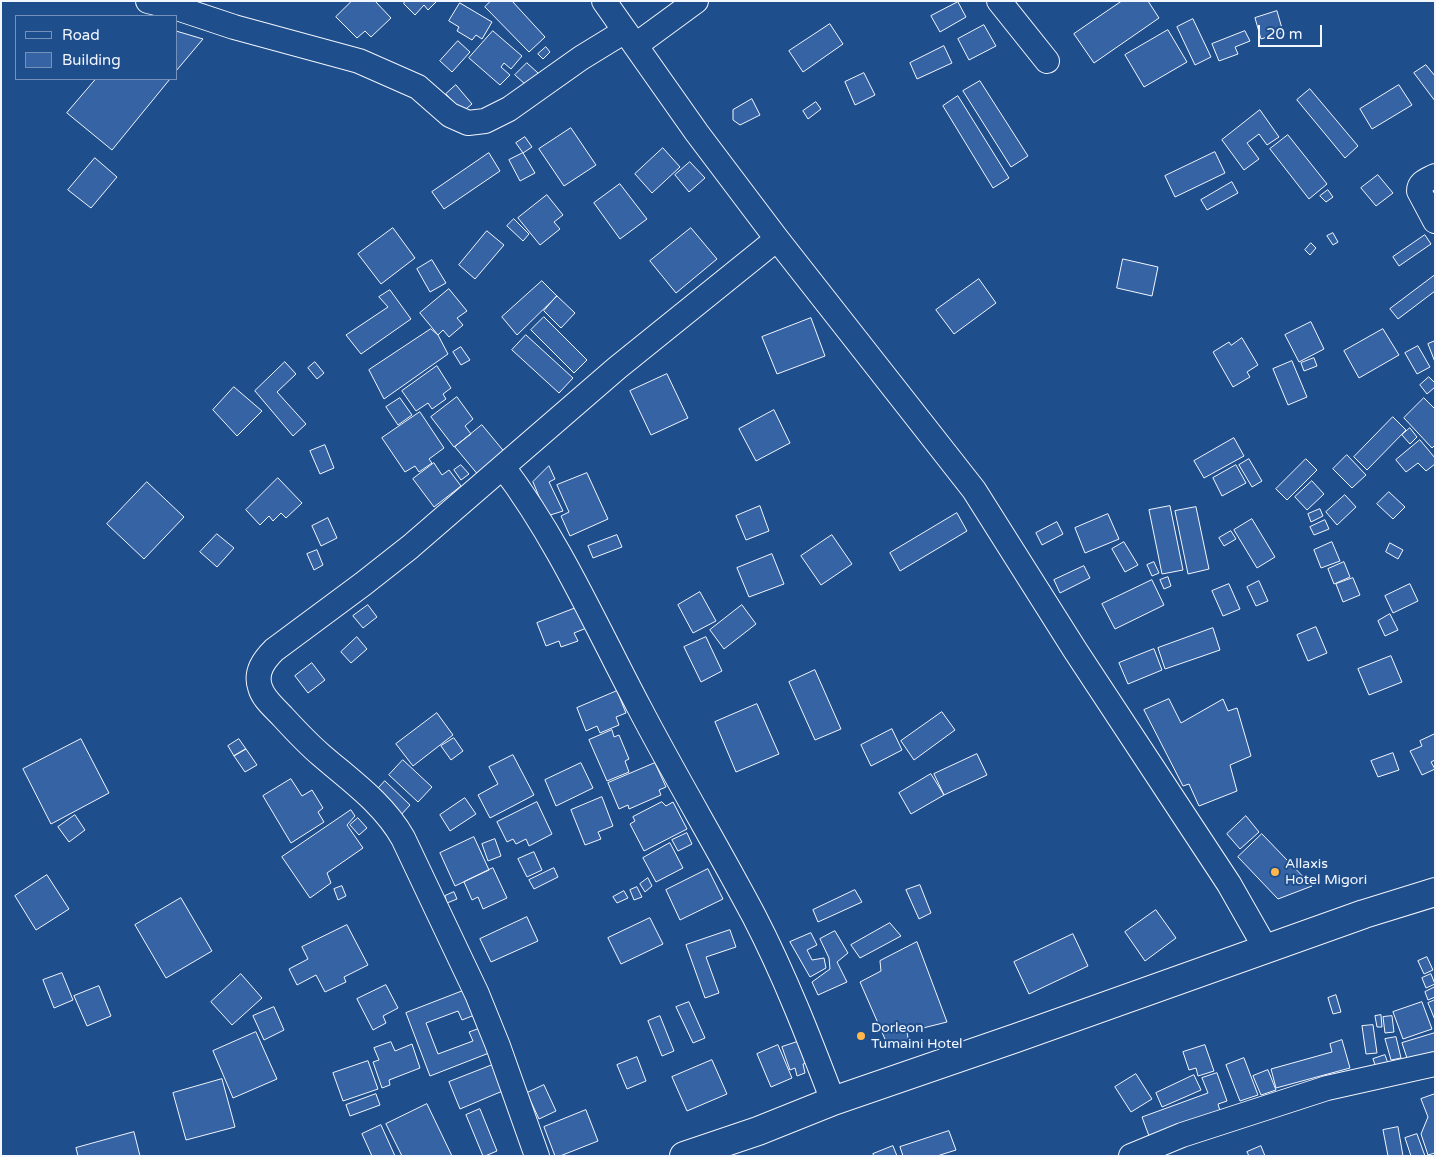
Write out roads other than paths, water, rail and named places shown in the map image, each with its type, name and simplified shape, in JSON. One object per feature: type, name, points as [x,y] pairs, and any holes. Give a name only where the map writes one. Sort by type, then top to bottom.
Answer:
[{"type":"highway","points":[[684,1156],[758,1131],[833,1100],[1016,1038],[1364,914],[1435,892]]},
{"type":"street","points":[[148,1],[359,61],[418,87],[450,115],[468,123],[485,121],[509,109],[581,58],[630,38],[696,1]]},
{"type":"street","points":[[604,1],[697,133],[974,490],[1075,650],[1229,884],[1266,949]]},
{"type":"street","points":[[999,1],[1047,62]]},
{"type":"street","points":[[1435,176],[1422,183],[1419,191],[1435,221]]},
{"type":"street","points":[[537,1156],[498,1046],[480,1003],[398,829],[363,789],[307,742],[268,702],[259,683],[261,667],[264,660],[274,650],[410,547],[617,368],[777,238]]},
{"type":"street","points":[[503,467],[555,544],[638,706],[754,916],[790,990],[833,1100]]},
{"type":"street","points":[[1131,1156],[1182,1135],[1327,1088],[1435,1064]]},
{"type":"place","name":"Allaxis Hotel Migori","points":[[1275,872]]},
{"type":"place","name":"Dorleon Tumaini Hotel","points":[[861,1036]]}]
